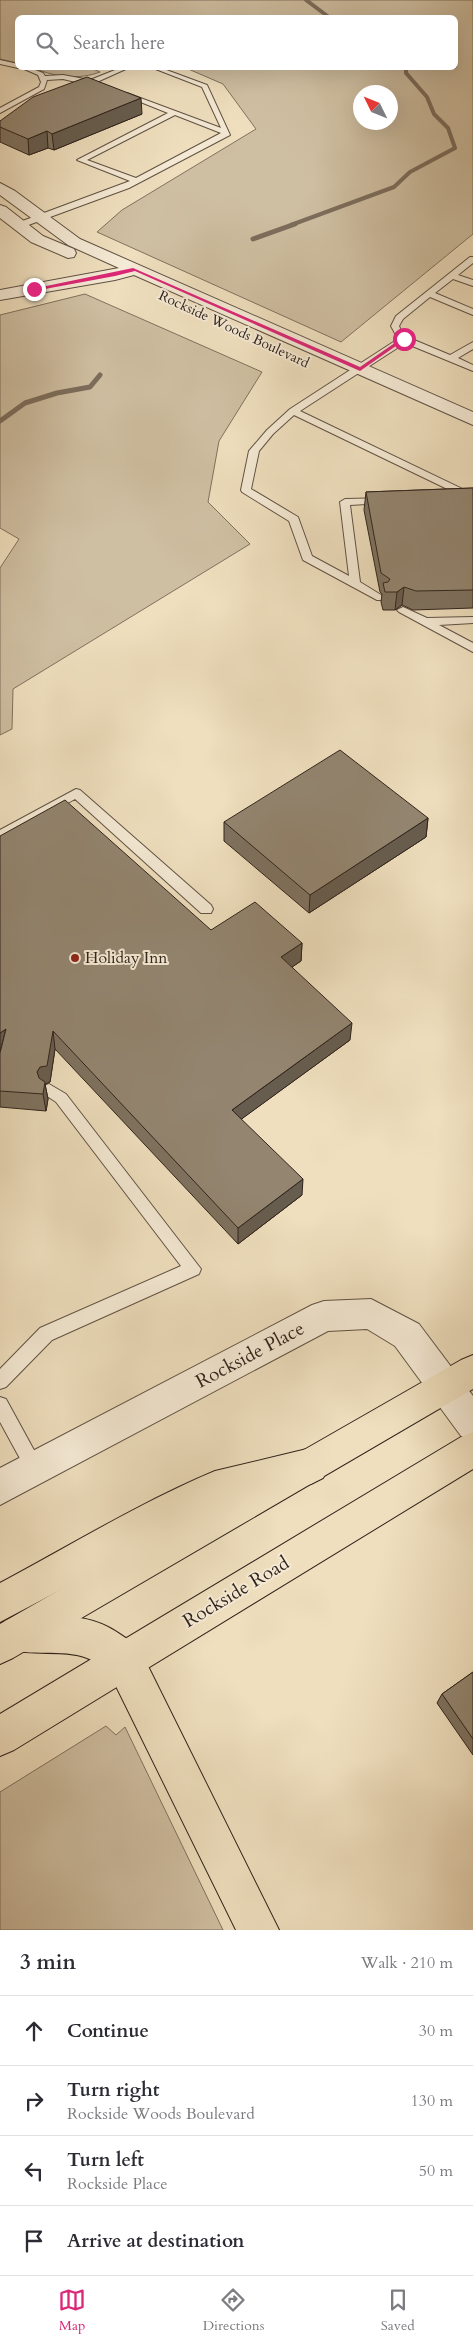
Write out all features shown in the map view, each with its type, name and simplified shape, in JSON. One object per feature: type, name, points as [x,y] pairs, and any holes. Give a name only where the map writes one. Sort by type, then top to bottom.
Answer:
[{"type":"main road","points":[[9,1640],[459,1379]]},
{"type":"main road","name":"Rockside Road","points":[[0,1736],[473,1449]]},
{"type":"main road","points":[[0,1603],[171,1510],[215,1489],[311,1466]]},
{"type":"main road","points":[[9,1640],[61,1635],[94,1640],[124,1660],[258,1930]]},
{"type":"street","name":"Rockside Woods Boulevard","points":[[0,188],[26,204],[56,230],[116,268],[369,392]]},
{"type":"street","name":"Rockside Woods Boulevard","points":[[0,210],[37,239],[94,265],[135,269],[473,420]]},
{"type":"street","points":[[0,282],[94,265]]},
{"type":"street","points":[[0,295],[116,268]]},
{"type":"street","name":"Rockside Place","points":[[0,1487],[324,1316],[371,1314],[407,1335],[459,1379],[473,1424]]},
{"type":"lane","points":[[0,62],[15,65]]},
{"type":"lane","points":[[0,70],[10,64]]},
{"type":"lane","points":[[0,111],[42,88],[44,82],[40,74],[30,70]]},
{"type":"lane","points":[[91,82],[120,70]]},
{"type":"lane","points":[[161,70],[205,86],[227,133]]},
{"type":"lane","points":[[42,78],[63,77],[91,82],[110,89]]},
{"type":"lane","points":[[119,92],[227,133]]},
{"type":"lane","points":[[135,180],[81,160],[174,113]]},
{"type":"lane","points":[[20,225],[126,186],[227,133]]},
{"type":"lane","points":[[473,259],[399,318],[395,326],[398,334],[404,339],[473,368]]},
{"type":"lane","points":[[452,276],[473,283]]},
{"type":"lane","points":[[430,294],[473,312]]},
{"type":"lane","points":[[381,598],[307,558],[294,520],[246,490],[254,451],[270,432],[294,411],[404,339]]},
{"type":"lane","points":[[450,359],[473,345]]},
{"type":"lane","points":[[294,411],[472,496]]},
{"type":"lane","points":[[443,497],[472,496]]},
{"type":"lane","points":[[354,584],[345,502],[397,499]]},
{"type":"lane","points":[[403,610],[473,648]]},
{"type":"lane","points":[[424,622],[473,620]]},
{"type":"lane","points":[[0,836],[76,793],[206,909]]},
{"type":"lane","points":[[0,1381],[46,1334],[193,1268],[60,1098],[49,1090]]},
{"type":"lane","points":[[0,1405],[35,1469]]},
{"type":"shaded area","points":[[0,0],[473,0],[473,234],[341,342],[97,232],[122,210],[256,129],[223,84],[191,70],[458,70],[458,15],[15,15],[15,63],[0,59]]},
{"type":"shaded area","points":[[39,70],[95,70],[100,72],[76,77],[50,74]]},
{"type":"shaded area","points":[[85,294],[262,372],[219,441],[208,502],[250,544],[13,689],[12,729],[0,735],[0,568],[19,539],[0,528],[0,315]]},
{"type":"shaded area","points":[[106,1726],[116,1735],[125,1727],[223,1930],[0,1930],[0,1792]]},
{"type":"building","points":[[87,77],[141,98],[52,134],[47,131],[28,139],[0,127],[0,121],[33,97]]},
{"type":"building","points":[[473,488],[473,590],[416,591],[404,587],[397,592],[385,592],[383,583],[388,582],[390,579],[381,573],[366,492]]},
{"type":"building","points":[[340,750],[428,818],[310,895],[224,822]]},
{"type":"building","points":[[65,800],[211,930],[255,902],[302,943],[281,957],[352,1023],[232,1110],[303,1179],[238,1228],[53,1031],[47,1066],[40,1067],[37,1072],[39,1078],[45,1082],[43,1094],[0,1091],[0,1053],[6,1029],[0,1033],[0,836]]},
{"type":"building","points":[[473,1672],[473,1739],[442,1694]]},
{"type":"waterway","points":[[306,0],[326,15]]},
{"type":"waterway","points":[[291,225],[394,187],[410,172],[455,148],[448,128],[434,114],[427,97],[406,73],[406,70]]},
{"type":"waterway","points":[[253,239],[295,224]]},
{"type":"waterway","points":[[0,421],[25,403],[57,393],[90,387],[100,375]]},
{"type":"place","name":"Holiday Inn","points":[[75,958]]},
{"type":"route","points":[[34,289],[115,275],[135,269],[360,369],[404,339]]}]
